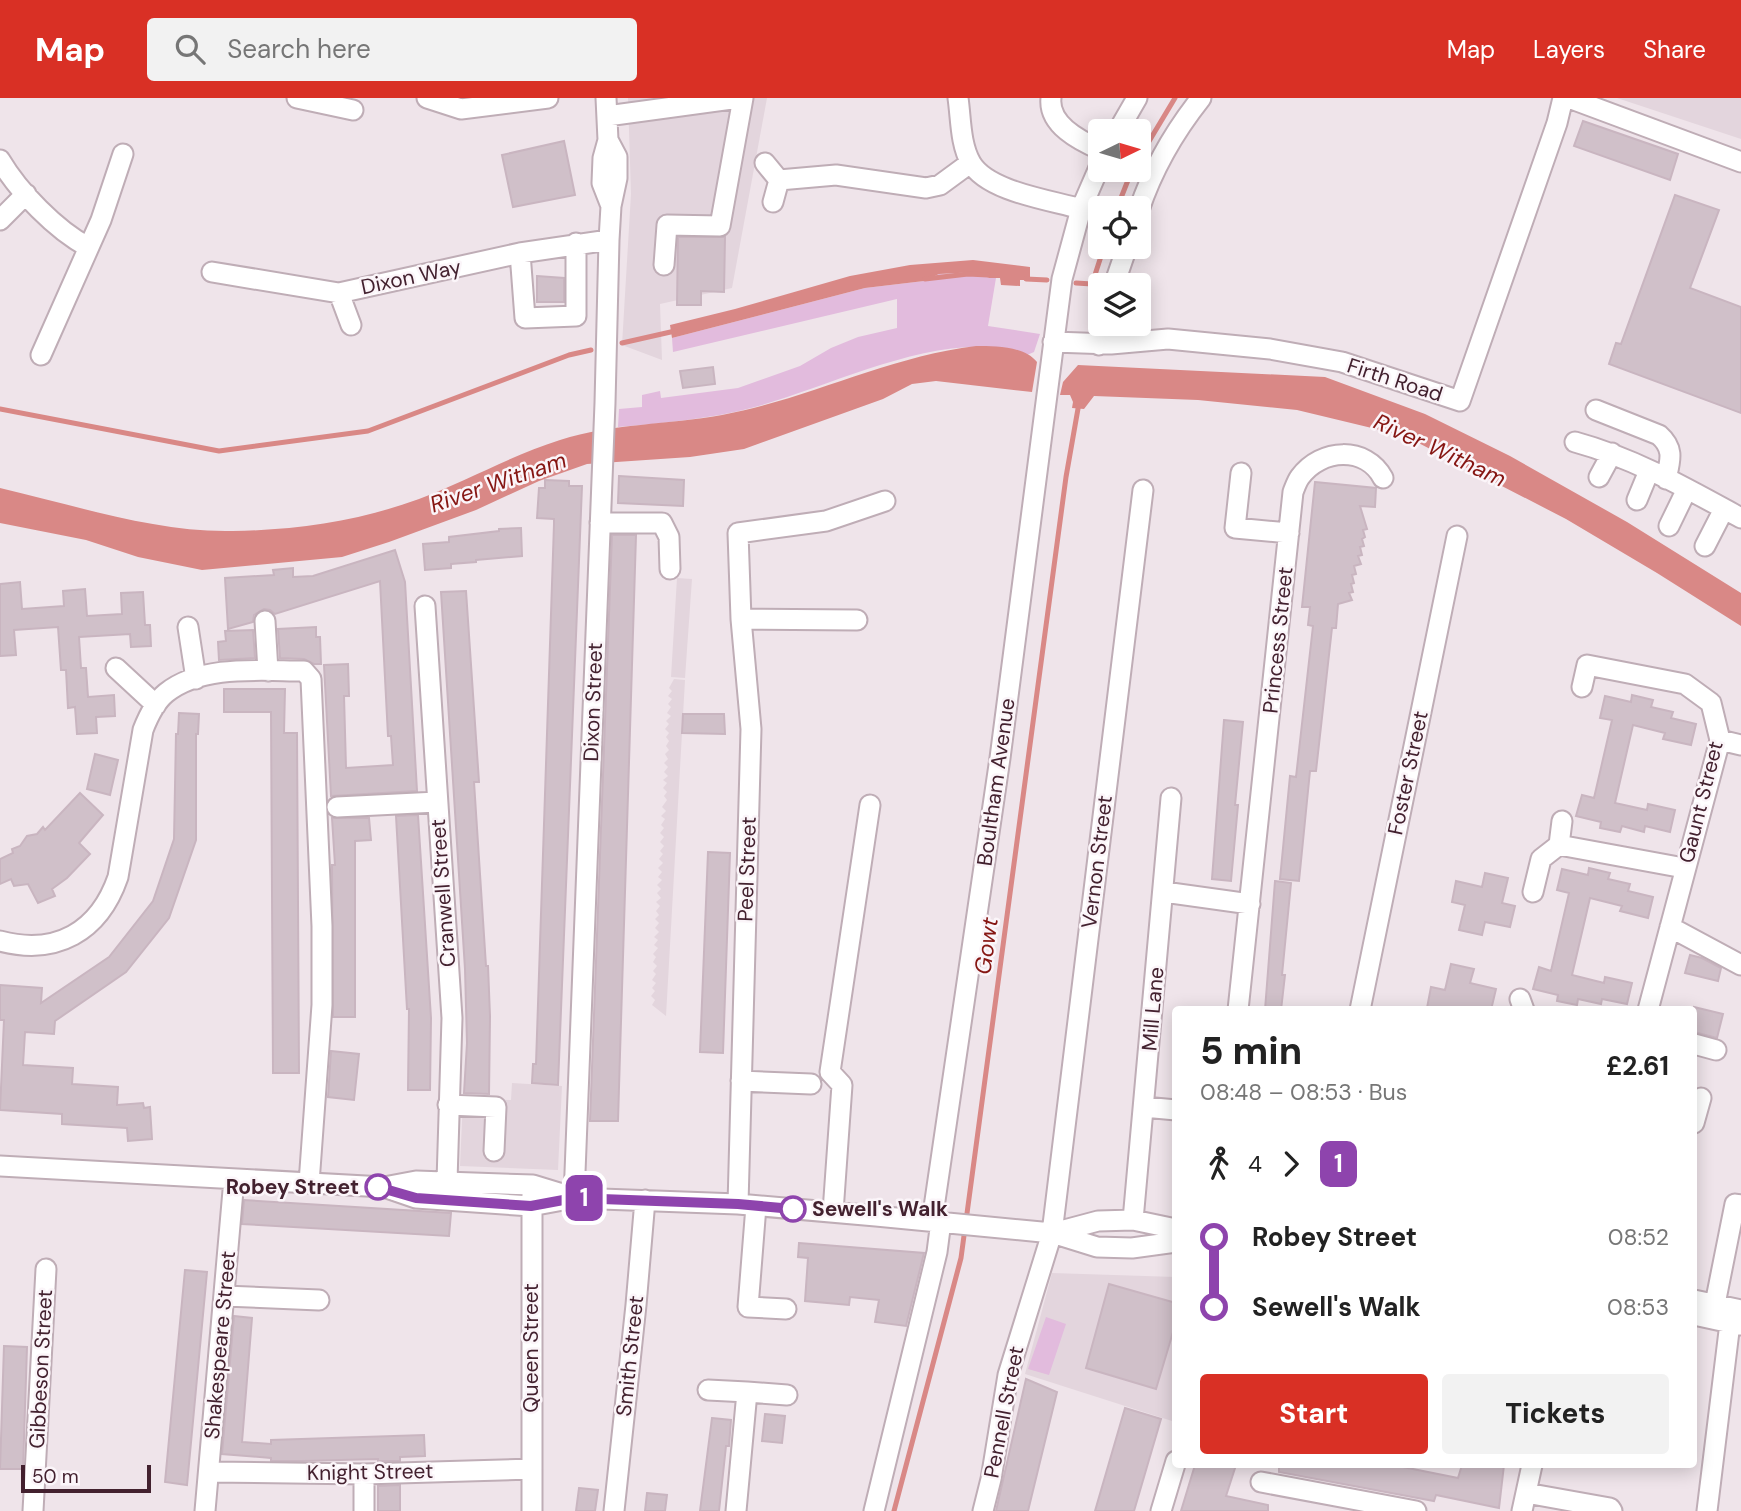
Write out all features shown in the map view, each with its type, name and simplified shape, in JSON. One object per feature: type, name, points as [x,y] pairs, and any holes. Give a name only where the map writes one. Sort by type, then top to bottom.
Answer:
[{"type":"street","points":[[297,98],[353,110]]},
{"type":"street","points":[[427,98],[461,110],[548,98]]},
{"type":"street","points":[[606,107],[741,98],[720,226],[667,225],[664,265]]},
{"type":"street","points":[[958,98],[970,163],[979,173],[1021,193],[1081,209]]},
{"type":"street","points":[[1051,98],[1055,117],[1067,132],[1088,145]]},
{"type":"street","points":[[1125,119],[1137,98]]},
{"type":"street","points":[[1145,196],[1155,170],[1178,128],[1201,98]]},
{"type":"street","name":"Firth Road","points":[[1053,342],[1105,344],[1168,339],[1270,349],[1342,362],[1460,401],[1557,123],[1563,98]]},
{"type":"street","points":[[1569,98],[1741,162]]},
{"type":"street","name":"Dixon Street","points":[[574,1198],[609,240],[611,206],[617,178],[617,157],[608,140],[606,107]]},
{"type":"street","points":[[41,355],[101,220],[123,154]]},
{"type":"street","points":[[0,160],[26,194],[54,223],[73,239],[88,247]]},
{"type":"street","points":[[765,163],[779,180]]},
{"type":"street","points":[[779,180],[836,175],[926,188],[940,185],[970,163]]},
{"type":"street","points":[[773,202],[779,180]]},
{"type":"street","name":"Boultham Avenue","points":[[941,1222],[1062,279],[1081,209],[1093,182]]},
{"type":"street","points":[[0,220],[26,194]]},
{"type":"street","name":"Dixon Way","points":[[212,272],[339,293],[520,253],[609,240]]},
{"type":"street","points":[[520,253],[525,318],[576,316],[576,243]]},
{"type":"street","points":[[339,293],[351,325]]},
{"type":"street","points":[[1104,336],[1105,344]]},
{"type":"street","points":[[1595,410],[1659,435],[1670,448],[1671,458],[1637,500]]},
{"type":"street","points":[[1575,442],[1612,453],[1736,514],[1705,546]]},
{"type":"street","points":[[1600,477],[1612,453]]},
{"type":"street","name":"Princess Street","points":[[1238,1006],[1293,492],[1299,477],[1320,460],[1342,455],[1364,457],[1378,468],[1383,478]]},
{"type":"street","points":[[1241,473],[1235,528],[1289,533]]},
{"type":"street","points":[[1669,526],[1687,489]]},
{"type":"street","name":"Vernon Street","points":[[1052,1233],[1143,491]]},
{"type":"street","name":"Peel Street","points":[[786,1309],[748,1307],[747,1205],[741,1081],[751,729],[741,619],[738,533],[826,521],[885,501]]},
{"type":"street","points":[[600,523],[662,523],[668,537],[670,569]]},
{"type":"street","name":"Foster Street","points":[[1361,1006],[1457,536]]},
{"type":"street","name":"Cranwell Street","points":[[425,606],[452,1018],[447,1181]]},
{"type":"street","points":[[741,619],[858,620]]},
{"type":"street","points":[[259,671],[265,621]]},
{"type":"street","points":[[188,626],[196,678]]},
{"type":"street","name":"Gaunt Street","points":[[1582,687],[1587,665],[1685,684],[1711,704],[1720,740],[1649,1006]]},
{"type":"street","points":[[116,668],[156,705]]},
{"type":"street","points":[[0,941],[32,947],[72,936],[99,913],[111,897],[118,877],[144,730],[164,694],[196,678],[259,671],[304,671],[309,674],[322,926],[322,1005],[309,1183]]},
{"type":"street","points":[[1720,740],[1741,745]]},
{"type":"street","name":"Mill Lane","points":[[1133,1220],[1171,798]]},
{"type":"street","points":[[337,807],[437,802]]},
{"type":"street","points":[[832,1212],[842,1085],[830,1072],[870,804]]},
{"type":"street","points":[[1532,892],[1542,859],[1559,845],[1562,821]]},
{"type":"street","points":[[1559,845],[1685,868]]},
{"type":"street","points":[[1164,892],[1250,904]]},
{"type":"street","points":[[1671,927],[1741,965]]},
{"type":"street","points":[[1697,1045],[1716,1050]]},
{"type":"street","points":[[741,1081],[811,1084]]},
{"type":"street","points":[[1697,1112],[1701,1098]]},
{"type":"street","points":[[448,1105],[496,1108],[494,1151]]},
{"type":"street","points":[[1144,1107],[1172,1110]]},
{"type":"street","points":[[0,1166],[384,1187],[415,1181],[533,1185],[574,1198]]},
{"type":"street","name":"Shakespeare Street","points":[[205,1511],[234,1179]]},
{"type":"street","name":"Queen Street","points":[[532,1511],[533,1185]]},
{"type":"street","points":[[384,1187],[416,1198],[531,1206],[574,1198],[747,1205],[832,1212],[1052,1233],[1097,1247],[1132,1248],[1172,1243]]},
{"type":"street","name":"Smith Street","points":[[614,1511],[645,1200]]},
{"type":"street","points":[[1715,1304],[1735,1204],[1741,1205]]},
{"type":"street","points":[[1052,1233],[1098,1221],[1133,1220],[1172,1228]]},
{"type":"street","points":[[874,1511],[937,1252],[941,1222]]},
{"type":"street","name":"Pennell Street","points":[[983,1511],[991,1479],[1007,1375],[1052,1233]]},
{"type":"street","name":"Gibbeson Street","points":[[33,1511],[46,1269]]},
{"type":"street","points":[[224,1296],[319,1300]]},
{"type":"street","points":[[1697,1301],[1715,1304],[1737,1320]]},
{"type":"street","points":[[1697,1315],[1737,1320]]},
{"type":"street","points":[[1707,1511],[1737,1320]]},
{"type":"street","points":[[708,1390],[787,1395]]},
{"type":"street","points":[[736,1511],[747,1392]]},
{"type":"street","points":[[1161,1511],[1174,1468]]},
{"type":"street","points":[[1531,1468],[1524,1502],[1610,1508],[1612,1511]]},
{"type":"street","name":"Knight Street","points":[[209,1472],[364,1474],[532,1469]]},
{"type":"street","points":[[364,1474],[364,1511]]},
{"type":"street","points":[[1261,1482],[1416,1511]]},
{"type":"shaded area","points":[[628,98],[767,98],[732,288],[660,304],[662,360],[622,345],[631,194]]},
{"type":"shaded area","points":[[1617,98],[1741,98],[1741,139]]},
{"type":"shaded area","points":[[977,272],[989,278],[996,278],[988,326],[1040,334],[1034,352],[1027,355],[996,348],[962,348],[927,353],[855,373],[755,407],[687,420],[618,427],[619,409],[642,407],[642,395],[660,391],[661,398],[738,388],[800,366],[831,348],[858,337],[897,328],[897,299],[673,352],[672,338],[865,288],[924,281],[939,274]]},
{"type":"shaded area","points":[[677,578],[692,579],[685,678],[671,677]]},
{"type":"shaded area","points":[[674,679],[685,680],[666,1016],[652,1005],[655,1000],[651,996],[656,983],[652,980],[656,974],[653,971],[657,966],[653,962],[656,957],[653,954],[658,948],[654,945],[658,940],[654,937],[659,932],[655,928],[659,923],[655,919],[659,915],[656,911],[660,906],[656,902],[661,898],[657,893],[661,889],[657,885],[662,880],[658,877],[662,872],[658,868],[663,863],[659,859],[664,846],[660,842],[664,837],[660,833],[665,819],[661,816],[666,811],[662,807],[667,800],[664,796],[667,792],[663,788],[667,783],[663,780],[668,776],[664,772],[668,767],[664,763],[668,759],[665,754],[669,750],[666,737],[669,733],[665,729],[669,724],[666,721],[671,716],[667,713],[672,699],[668,696],[672,691],[669,688]]},
{"type":"shaded area","points":[[512,1083],[562,1086],[558,1170],[460,1166],[463,1099],[511,1100]]},
{"type":"shaded area","points":[[1052,1273],[1172,1277],[1172,1421],[1025,1374]]},
{"type":"shaded area","points":[[1046,1317],[1066,1324],[1049,1375],[1028,1369]]},
{"type":"water","points":[[973,260],[1030,267],[1030,280],[1020,280],[1020,286],[1001,285],[1000,278],[989,278],[977,272],[939,274],[924,281],[865,288],[672,338],[670,325],[850,276],[910,265]]},
{"type":"water","name":"River Witham","points":[[976,346],[1009,348],[1031,357],[1037,362],[1032,392],[936,381],[912,384],[883,399],[744,449],[690,457],[587,464],[539,481],[476,510],[342,557],[202,570],[138,557],[86,540],[0,523],[0,488],[116,517],[175,528],[233,531],[281,529],[351,519],[419,499],[524,453],[580,434],[702,418],[754,408],[911,359]]},
{"type":"water","name":"River Witham","points":[[1078,365],[1325,377],[1425,414],[1510,456],[1627,522],[1741,593],[1741,626],[1566,519],[1405,436],[1297,410],[1198,400],[1094,396],[1084,409],[1072,408],[1070,395],[1060,395],[1063,382]]},
{"type":"building","points":[[1583,121],[1678,154],[1670,180],[1574,146]]},
{"type":"building","points":[[564,141],[575,195],[513,207],[502,155]]},
{"type":"building","points":[[1675,195],[1719,210],[1690,288],[1741,307],[1741,413],[1609,364],[1616,343],[1621,344]]},
{"type":"building","points":[[678,237],[725,237],[724,292],[701,291],[701,305],[677,305]]},
{"type":"building","points":[[537,276],[564,278],[564,302],[537,302]]},
{"type":"building","points":[[713,367],[715,384],[683,388],[680,371]]},
{"type":"building","points":[[619,476],[684,480],[683,506],[618,503]]},
{"type":"building","points":[[545,480],[569,481],[569,486],[582,486],[558,1085],[532,1083],[533,1064],[536,1064],[554,524],[554,519],[537,518],[539,488],[545,488]]},
{"type":"building","points":[[1315,482],[1376,488],[1375,507],[1360,506],[1367,529],[1363,530],[1364,546],[1360,547],[1362,555],[1358,556],[1361,564],[1354,566],[1356,574],[1352,575],[1353,592],[1349,593],[1352,600],[1338,604],[1336,628],[1332,628],[1316,771],[1310,771],[1299,881],[1280,879],[1290,776],[1296,777],[1313,626],[1308,625],[1310,607],[1302,607]]},
{"type":"building","points":[[521,528],[522,556],[476,560],[451,564],[451,568],[425,570],[423,544],[449,542],[449,537]]},
{"type":"building","points":[[612,535],[636,535],[618,1121],[590,1121]]},
{"type":"building","points":[[395,550],[405,582],[417,791],[331,796],[324,665],[348,664],[349,696],[344,696],[346,768],[393,765],[391,736],[388,736],[380,581],[275,614],[264,609],[254,615],[253,622],[228,629],[225,578],[274,575],[273,570],[293,568],[293,577],[313,576]]},
{"type":"building","points":[[20,582],[22,609],[64,606],[63,591],[85,589],[87,616],[122,614],[121,593],[143,592],[145,625],[150,625],[151,646],[131,647],[130,634],[79,637],[81,668],[86,668],[88,697],[114,695],[115,716],[96,717],[97,733],[77,734],[75,707],[68,708],[66,670],[61,670],[58,627],[14,630],[16,655],[0,656],[0,584]]},
{"type":"building","points":[[466,591],[479,782],[474,782],[488,966],[489,1094],[464,1093],[467,1043],[465,969],[441,592]]},
{"type":"building","points":[[316,627],[316,637],[320,637],[321,664],[304,659],[280,658],[278,629]]},
{"type":"building","points":[[253,630],[255,658],[219,660],[218,642],[226,641],[225,631]]},
{"type":"building","points":[[224,689],[285,689],[284,733],[297,733],[299,1073],[273,1073],[271,712],[224,712]]},
{"type":"building","points":[[1632,695],[1653,700],[1651,707],[1673,712],[1671,718],[1696,724],[1691,745],[1663,739],[1665,733],[1633,725],[1615,803],[1647,810],[1648,804],[1675,810],[1670,832],[1645,826],[1644,832],[1622,826],[1620,832],[1600,828],[1601,822],[1576,816],[1582,795],[1594,798],[1612,720],[1600,718],[1605,696],[1631,702]]},
{"type":"building","points":[[179,713],[199,714],[196,734],[196,840],[169,918],[126,972],[55,1021],[54,1034],[25,1032],[23,1065],[73,1068],[72,1084],[118,1087],[117,1105],[143,1103],[144,1108],[150,1107],[152,1139],[128,1141],[127,1128],[62,1124],[62,1114],[0,1110],[4,1020],[0,1020],[0,985],[42,988],[41,1003],[109,957],[153,901],[174,839],[176,734]]},
{"type":"building","points":[[683,714],[724,714],[725,734],[682,733]]},
{"type":"building","points":[[1224,720],[1243,722],[1231,881],[1212,879]]},
{"type":"building","points":[[95,754],[118,760],[110,795],[87,789]]},
{"type":"building","points":[[80,793],[103,815],[79,843],[90,854],[52,889],[55,896],[38,903],[28,884],[14,886],[11,879],[0,884],[0,859],[13,853],[12,849],[20,846],[27,836],[37,834],[43,827],[45,830]]},
{"type":"building","points":[[418,815],[431,1018],[430,1090],[408,1090],[409,1009],[396,816]]},
{"type":"building","points":[[332,818],[369,818],[371,840],[355,841],[355,1017],[333,1017],[332,865],[335,865]]},
{"type":"building","points":[[708,852],[730,853],[723,1053],[700,1052]]},
{"type":"building","points":[[1589,868],[1610,873],[1608,879],[1630,884],[1628,891],[1653,897],[1648,918],[1620,911],[1622,906],[1590,898],[1572,975],[1604,983],[1605,977],[1632,983],[1627,1004],[1602,999],[1601,1004],[1578,999],[1577,1005],[1557,1001],[1558,995],[1533,989],[1539,967],[1551,971],[1569,893],[1557,890],[1562,869],[1588,875]]},
{"type":"building","points":[[1485,873],[1508,878],[1502,903],[1515,906],[1510,927],[1485,922],[1482,935],[1459,930],[1465,905],[1452,902],[1456,881],[1482,887]]},
{"type":"building","points":[[1275,881],[1291,883],[1281,1006],[1265,1006]]},
{"type":"building","points":[[1690,955],[1721,968],[1718,981],[1685,973]]},
{"type":"building","points":[[1451,964],[1474,969],[1470,983],[1496,989],[1492,1006],[1427,1006],[1431,987],[1445,990]]},
{"type":"building","points":[[1697,1008],[1723,1014],[1717,1038],[1697,1033]]},
{"type":"building","points":[[331,1051],[359,1054],[354,1100],[328,1097]]},
{"type":"building","points":[[244,1200],[451,1213],[449,1236],[242,1224]]},
{"type":"building","points":[[799,1243],[924,1253],[906,1326],[875,1322],[879,1300],[850,1297],[849,1305],[805,1301],[808,1258],[798,1257]]},
{"type":"building","points":[[185,1270],[207,1272],[187,1485],[165,1482]]},
{"type":"building","points":[[1109,1284],[1172,1302],[1172,1335],[1156,1389],[1086,1368]]},
{"type":"building","points":[[234,1316],[252,1318],[242,1442],[271,1444],[271,1440],[424,1435],[425,1456],[400,1457],[400,1461],[271,1461],[271,1458],[222,1454]]},
{"type":"building","points":[[4,1346],[27,1347],[23,1469],[0,1469]]},
{"type":"building","points":[[1026,1379],[1057,1392],[1028,1511],[996,1511]]},
{"type":"building","points":[[1125,1408],[1161,1419],[1134,1511],[1095,1511]]},
{"type":"building","points":[[765,1414],[785,1416],[782,1443],[762,1441]]},
{"type":"building","points":[[712,1418],[731,1420],[729,1446],[726,1446],[719,1511],[700,1511]]},
{"type":"building","points":[[1194,1468],[1235,1468],[1226,1496],[1268,1505],[1268,1511],[1181,1511]]},
{"type":"building","points":[[1279,1468],[1408,1468],[1458,1478],[1461,1468],[1504,1468],[1499,1508],[1436,1495],[1434,1501],[1279,1472]]},
{"type":"building","points":[[400,1485],[400,1511],[378,1511],[378,1486]]},
{"type":"building","points":[[579,1488],[598,1490],[595,1511],[576,1511]]},
{"type":"building","points":[[647,1493],[667,1495],[665,1511],[645,1511]]},
{"type":"waterway","points":[[1152,136],[1175,98]]},
{"type":"waterway","points":[[1122,196],[1127,182]]},
{"type":"waterway","points":[[1076,283],[1092,284],[1100,259]]},
{"type":"waterway","points":[[925,279],[968,274],[988,275]]},
{"type":"waterway","points":[[1026,279],[1047,280]]},
{"type":"waterway","points":[[622,343],[675,331]]},
{"type":"waterway","points":[[0,409],[219,451],[368,431],[569,355],[591,350]]},
{"type":"waterway","name":"Gowt","points":[[894,1511],[961,1258],[1066,477],[1079,403]]},
{"type":"bus line","name":"1","points":[[378,1187],[416,1198],[531,1206],[574,1198],[738,1204],[793,1209]]},
{"type":"place","name":"Robey Street","points":[[378,1187]]},
{"type":"place","name":"Sewell's Walk","points":[[793,1209]]}]
